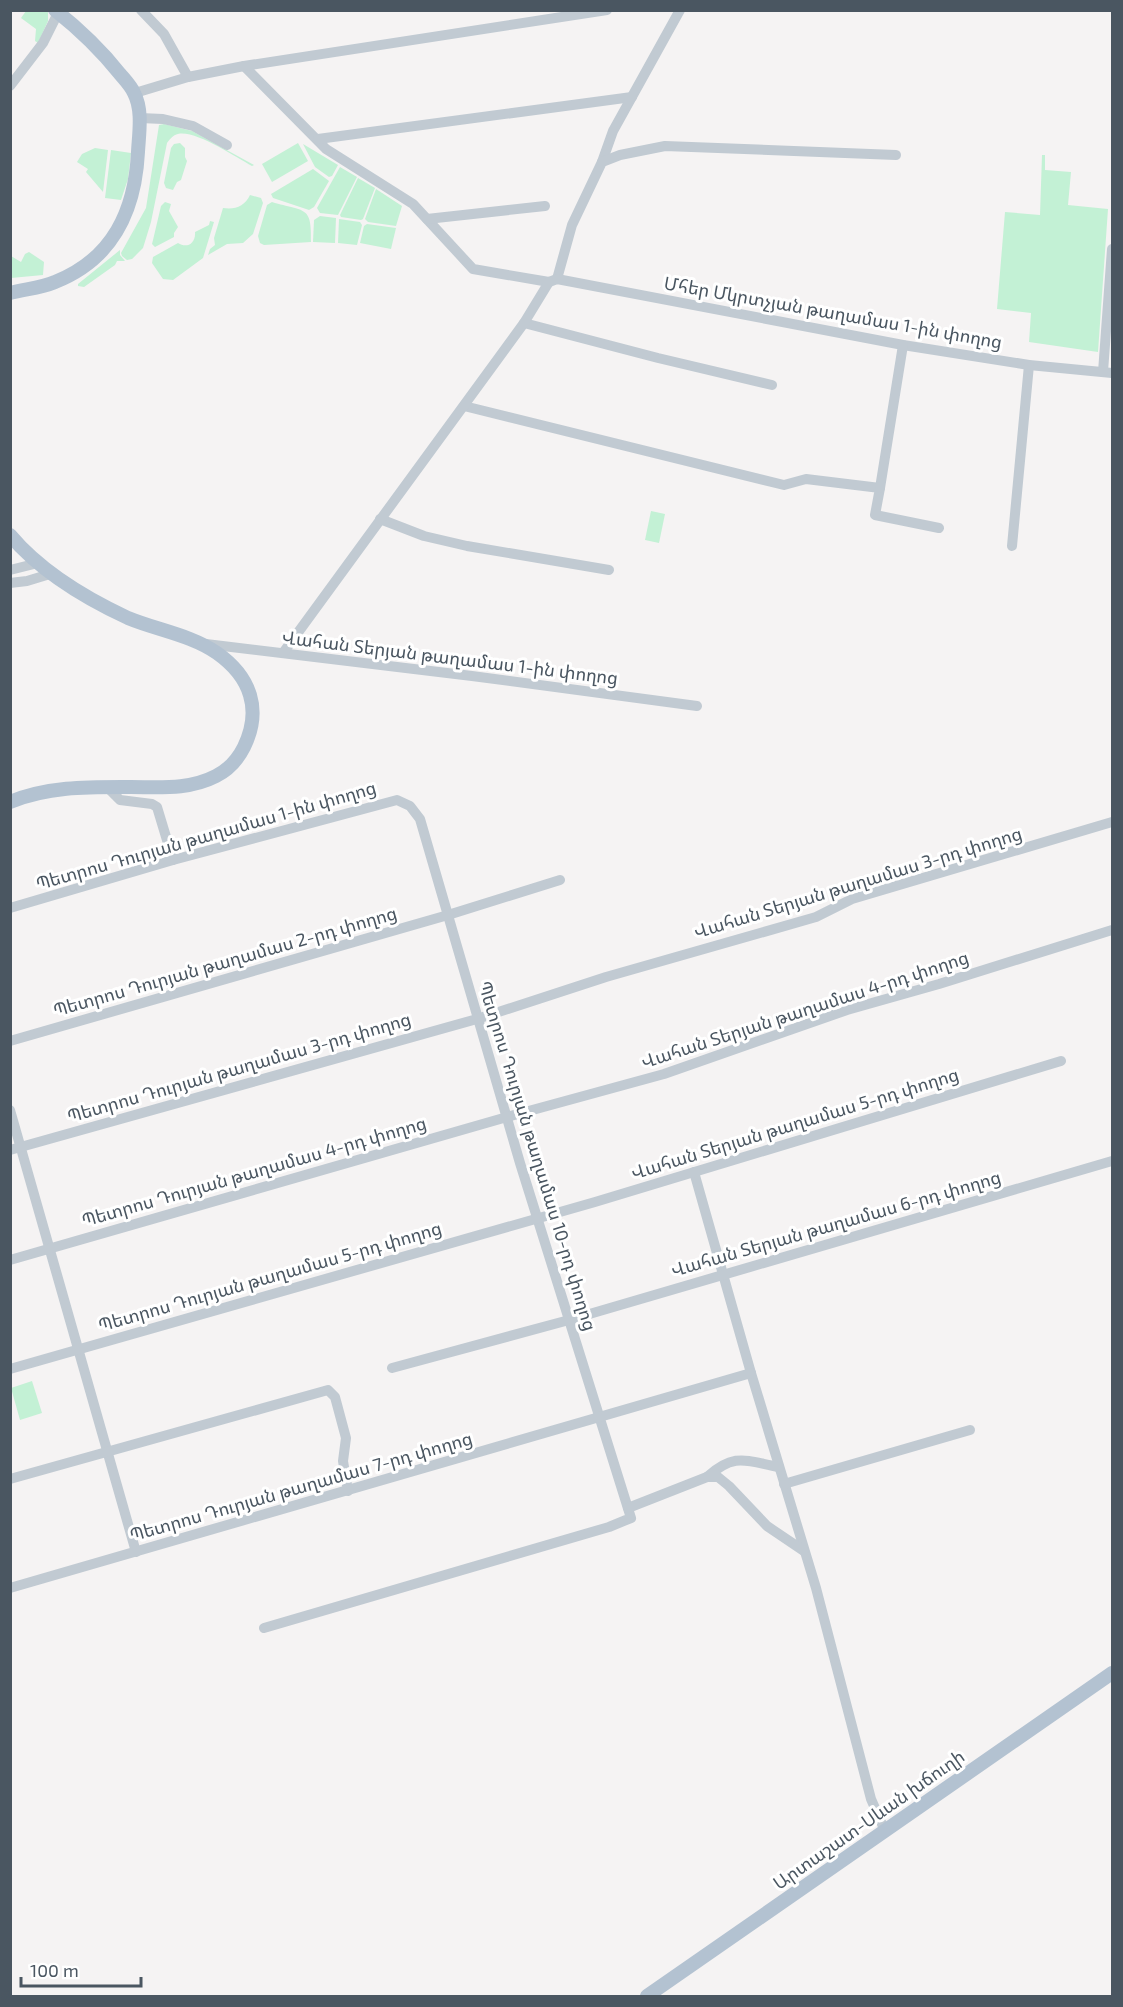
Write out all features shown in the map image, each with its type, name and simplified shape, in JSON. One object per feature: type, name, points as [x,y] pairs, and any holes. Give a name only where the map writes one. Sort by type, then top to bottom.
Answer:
[{"type":"main road","points":[[10,293],[54,283],[88,265],[109,244],[120,226],[129,207],[137,180],[140,118],[135,93],[102,51],[56,12]]},
{"type":"main road","points":[[10,535],[50,574],[128,618],[200,644],[217,653],[233,667],[250,692],[253,708],[253,725],[241,753],[233,764],[217,776],[199,783],[175,788],[54,789],[23,796],[10,802]]},
{"type":"main road","name":"Արտաշատ-Սևան խճուղի","points":[[647,1996],[1113,1673]]},
{"type":"street","points":[[141,10],[164,34],[188,77]]},
{"type":"street","points":[[135,93],[188,77],[244,66],[607,10]]},
{"type":"street","points":[[283,653],[553,280],[572,225],[602,162],[613,131],[680,10]]},
{"type":"street","points":[[10,86],[43,42],[56,12]]},
{"type":"street","name":"Մհեր Մկրտչյան թաղամաս 1-ին փողոց","points":[[244,66],[326,149],[412,204],[473,269],[553,280],[1029,366],[1108,373]]},
{"type":"street","points":[[318,139],[632,97]]},
{"type":"street","points":[[140,118],[163,119],[193,126],[227,145]]},
{"type":"street","points":[[602,162],[620,155],[665,146],[896,155]]},
{"type":"street","points":[[427,219],[545,206]]},
{"type":"street","points":[[1108,373],[1113,249]]},
{"type":"street","points":[[524,322],[658,358],[772,385]]},
{"type":"street","points":[[903,345],[875,515],[939,528]]},
{"type":"street","points":[[1012,546],[1029,366]]},
{"type":"street","points":[[464,406],[784,485],[806,479],[880,488]]},
{"type":"street","points":[[380,519],[424,536],[467,546],[609,570]]},
{"type":"street","points":[[10,570],[38,563]]},
{"type":"street","points":[[10,583],[50,574]]},
{"type":"street","name":"Վահան Տերյան թաղամաս 1-ին փողոց","points":[[200,644],[472,676],[697,706]]},
{"type":"street","points":[[106,787],[120,800],[152,804],[157,807],[173,860]]},
{"type":"street","name":"Պետրոս Դուրյան թաղամաս 1-ին փողոց","points":[[10,908],[173,860],[397,800],[410,806]]},
{"type":"street","name":"Պետրոս Դուրյան թաղամաս 10-րդ փողոց","points":[[410,806],[420,819],[477,1019],[629,1513]]},
{"type":"street","name":"Վահան Տերյան թաղամաս 3-րդ փողոց","points":[[477,1019],[606,977],[816,917],[852,899],[1113,822]]},
{"type":"street","name":"Պետրոս Դուրյան թաղամաս 2-րդ փողոց","points":[[10,1041],[448,915],[560,880]]},
{"type":"street","name":"Վահան Տերյան թաղամաս 4-րդ փողոց","points":[[507,1117],[663,1074],[847,1010],[1113,930]]},
{"type":"street","name":"Պետրոս Դուրյան թաղամաս 3-րդ փողոց","points":[[16,1149],[477,1019]]},
{"type":"street","name":"Վահան Տերյան թաղամաս 5-րդ փողոց","points":[[538,1217],[1060,1061]]},
{"type":"street","points":[[10,1110],[16,1149],[51,1248],[136,1552]]},
{"type":"street","name":"Պետրոս Դուրյան թաղամաս 4-րդ փողոց","points":[[10,1260],[507,1117]]},
{"type":"street","name":"Վահան Տերյան թաղամաս 6-րդ փողոց","points":[[392,1368],[569,1320],[1113,1161]]},
{"type":"street","points":[[694,1172],[804,1551],[871,1799],[885,1831]]},
{"type":"street","name":"Պետրոս Դուրյան թաղամաս 5-րդ փողոց","points":[[10,1369],[538,1217]]},
{"type":"street","name":"Պետրոս Դուրյան թաղամաս 7-րդ փողոց","points":[[10,1588],[751,1373]]},
{"type":"street","points":[[10,1479],[328,1390],[335,1396],[346,1438],[343,1461],[348,1491]]},
{"type":"street","points":[[784,1484],[970,1430]]},
{"type":"street","points":[[264,1628],[325,1608],[388,1593],[609,1527],[629,1513],[707,1477],[719,1466],[730,1461],[740,1459],[779,1467]]},
{"type":"street","points":[[707,1477],[718,1477],[767,1526],[804,1551]]},
{"type":"green space","points":[[26,11],[48,12],[48,21],[38,43],[35,41],[36,29],[21,18]]},
{"type":"green space","points":[[164,124],[192,131],[254,165],[195,136],[178,134],[173,136],[167,143],[151,222],[143,248],[132,259],[127,260],[121,253],[146,208],[159,125]]},
{"type":"green space","points":[[180,143],[185,148],[187,161],[181,180],[177,182],[173,190],[166,188],[164,183],[171,148],[174,144]]},
{"type":"green space","points":[[298,143],[308,161],[272,182],[262,164]]},
{"type":"green space","points":[[303,144],[338,165],[332,176],[329,177],[315,167]]},
{"type":"green space","points":[[95,148],[108,150],[103,192],[86,172],[88,169],[77,162],[82,154]]},
{"type":"green space","points":[[111,150],[131,153],[128,179],[121,200],[105,198]]},
{"type":"green space","points":[[1042,155],[1045,155],[1045,170],[1071,172],[1068,205],[1108,209],[1098,352],[1029,342],[1031,313],[997,309],[1005,212],[1040,215]]},
{"type":"green space","points":[[340,167],[357,177],[338,215],[320,213],[317,208]]},
{"type":"green space","points":[[313,169],[329,181],[314,207],[309,210],[273,198],[271,194]]},
{"type":"green space","points":[[358,178],[375,188],[363,219],[341,217],[340,215]]},
{"type":"green space","points":[[376,189],[402,206],[396,226],[368,222],[365,219]]},
{"type":"green space","points":[[250,195],[261,198],[263,203],[253,234],[243,243],[227,244],[208,255],[210,249],[215,245],[214,238],[223,208],[239,206]]},
{"type":"green space","points":[[165,202],[171,204],[169,211],[178,227],[174,237],[155,247],[152,244],[161,206]]},
{"type":"green space","points":[[272,202],[299,209],[308,216],[311,242],[264,245],[260,243],[258,236],[267,205]]},
{"type":"green space","points":[[320,216],[336,218],[335,243],[313,242],[314,220]]},
{"type":"green space","points":[[339,219],[360,222],[362,225],[357,245],[338,243]]},
{"type":"green space","points":[[210,221],[214,222],[203,258],[173,280],[163,279],[152,263],[153,257],[178,243],[190,244],[195,232],[209,225]]},
{"type":"green space","points":[[367,224],[396,228],[391,249],[360,243],[364,226]]},
{"type":"green space","points":[[120,250],[120,255],[125,261],[117,261],[115,265],[84,287],[78,286],[78,284]]},
{"type":"green space","points":[[29,252],[44,262],[43,275],[11,278],[11,256],[21,262],[25,254]]},
{"type":"green space","points":[[651,511],[665,514],[659,543],[645,540]]},
{"type":"green space","points":[[32,1381],[42,1413],[20,1420],[11,1388]]}]
